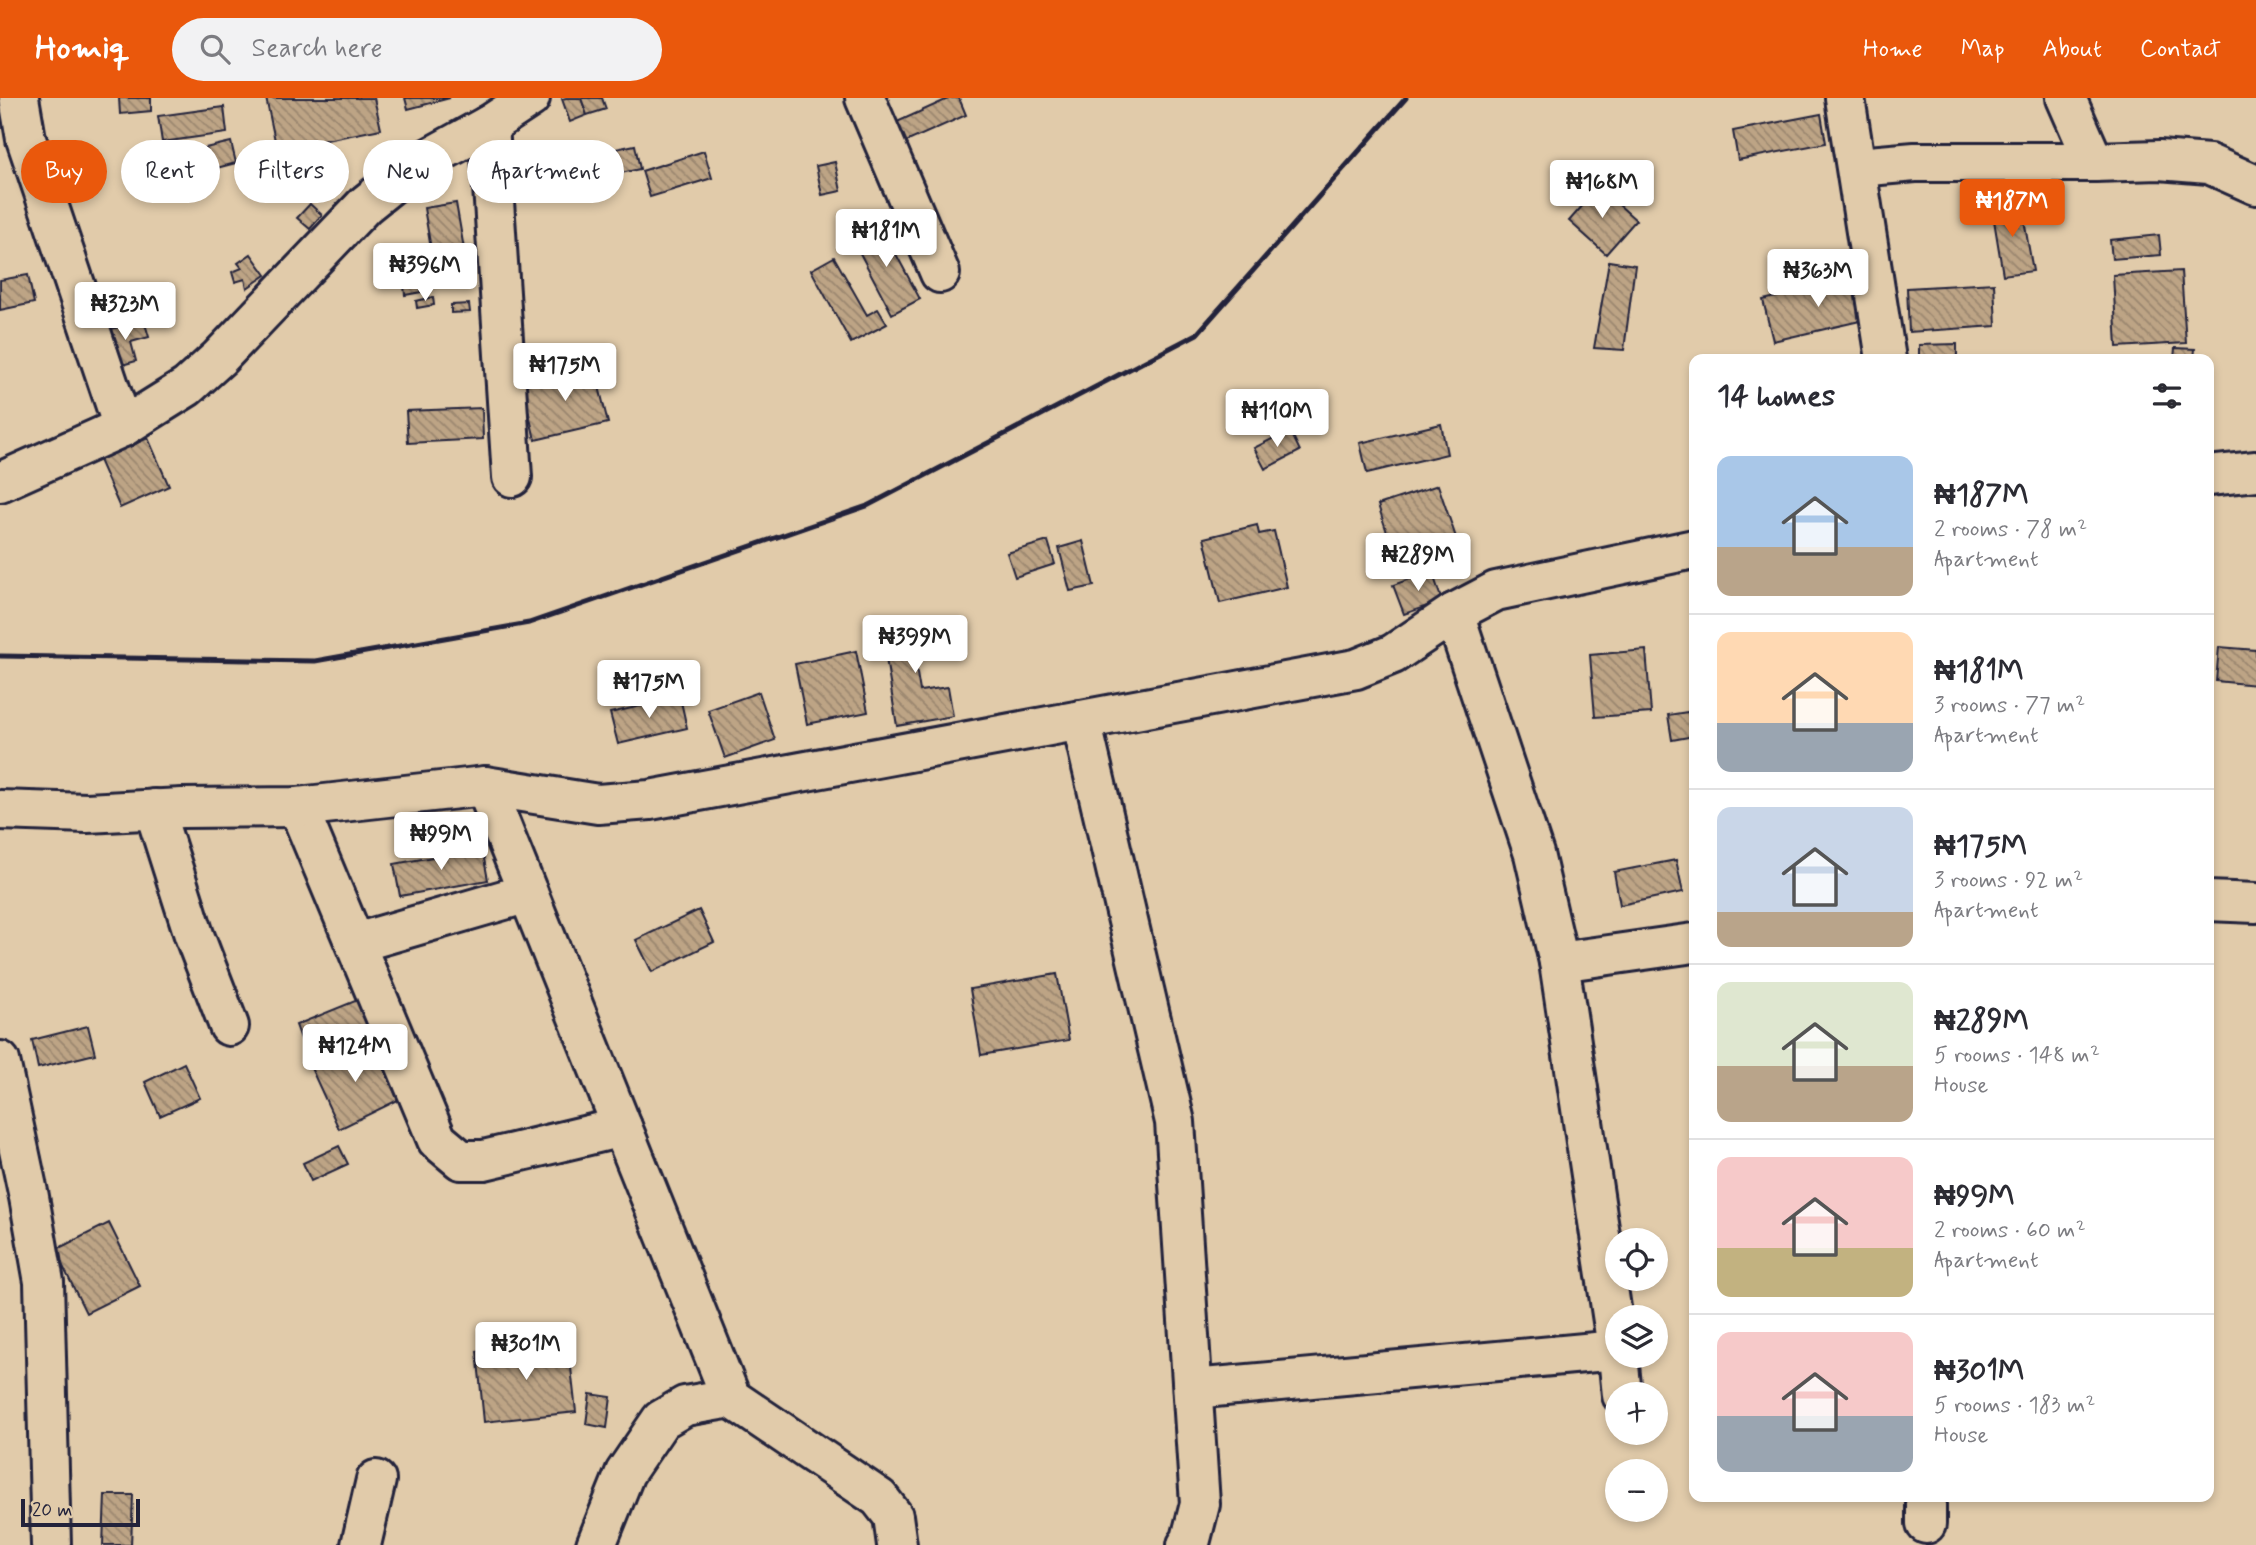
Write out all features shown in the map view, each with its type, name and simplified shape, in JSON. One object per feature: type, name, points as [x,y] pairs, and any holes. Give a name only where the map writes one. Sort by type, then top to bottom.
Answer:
[{"type":"street","points":[[19,98],[13,139],[123,427]]},
{"type":"street","points":[[0,482],[123,427],[187,387],[219,358],[365,205],[411,168],[489,125],[530,98]]},
{"type":"street","points":[[865,98],[940,273]]},
{"type":"street","points":[[1845,98],[1885,354]]},
{"type":"street","points":[[2066,98],[2094,162]]},
{"type":"street","points":[[489,125],[512,477]]},
{"type":"street","points":[[1857,167],[1915,162],[2158,160],[2209,164],[2256,185]]},
{"type":"street","points":[[2214,474],[2256,471]]},
{"type":"street","points":[[0,810],[87,813],[298,807],[485,786],[598,804],[650,800],[1356,669],[1394,654],[1454,613],[1496,591],[1689,549]]},
{"type":"street","points":[[1454,613],[1534,854],[1559,962],[1610,1305]]},
{"type":"street","points":[[1081,720],[1175,1122],[1200,1504],[1190,1543],[1187,1545]]},
{"type":"street","points":[[485,786],[731,1398],[879,1498],[892,1516],[897,1545]]},
{"type":"street","points":[[298,807],[438,1140],[461,1160],[484,1160],[622,1127]]},
{"type":"street","points":[[154,809],[194,935],[229,1027]]},
{"type":"street","points":[[356,943],[528,893]]},
{"type":"street","points":[[2214,901],[2256,903]]},
{"type":"street","points":[[1559,962],[1689,944]]},
{"type":"street","points":[[0,1060],[44,1282],[51,1545]]},
{"type":"street","points":[[1193,1389],[1605,1350]]},
{"type":"street","points":[[596,1545],[625,1473],[660,1420],[685,1406],[731,1398]]},
{"type":"street","points":[[361,1545],[376,1480]]},
{"type":"building","points":[[119,98],[151,98],[151,111],[120,114]]},
{"type":"building","points":[[266,98],[374,98],[381,129],[327,140],[275,140]]},
{"type":"building","points":[[405,98],[450,98],[408,109]]},
{"type":"building","points":[[581,98],[587,115],[570,122],[562,99]]},
{"type":"building","points":[[581,98],[602,98],[606,109],[587,115]]},
{"type":"building","points":[[950,98],[959,98],[966,115],[906,142],[897,122]]},
{"type":"building","points":[[224,107],[227,133],[162,140],[158,116]]},
{"type":"building","points":[[1821,114],[1826,143],[1738,160],[1733,131]]},
{"type":"building","points":[[231,142],[234,164],[220,167],[220,145]]},
{"type":"building","points":[[635,145],[640,169],[624,172],[624,147]]},
{"type":"building","points":[[704,151],[712,178],[650,197],[642,171]]},
{"type":"building","points":[[835,162],[841,191],[822,195],[816,166]]},
{"type":"building","points":[[1599,187],[1636,220],[1606,254],[1569,221]]},
{"type":"building","points":[[456,203],[467,266],[435,272],[424,208]]},
{"type":"building","points":[[2021,203],[2033,271],[2003,275],[1992,208]]},
{"type":"building","points":[[310,204],[322,215],[310,229],[297,218]]},
{"type":"building","points":[[880,224],[920,299],[892,314],[852,238]]},
{"type":"building","points":[[2159,235],[2161,255],[2112,259],[2110,240]]},
{"type":"building","points":[[251,254],[266,275],[247,288],[245,279],[235,282],[232,272],[242,268],[238,263]]},
{"type":"building","points":[[834,257],[867,315],[878,309],[887,324],[851,343],[811,270]]},
{"type":"building","points":[[1609,261],[1635,265],[1624,350],[1594,348]]},
{"type":"building","points":[[427,270],[434,285],[425,289],[419,274]]},
{"type":"building","points":[[2181,271],[2186,343],[2117,347],[2113,275]]},
{"type":"building","points":[[28,275],[34,303],[0,310],[0,280]]},
{"type":"building","points":[[1863,277],[1873,318],[1773,341],[1763,300]]},
{"type":"building","points":[[1994,283],[1996,326],[1909,332],[1907,288]]},
{"type":"building","points":[[421,284],[422,292],[405,295],[404,286]]},
{"type":"building","points":[[433,297],[434,305],[417,308],[416,301]]},
{"type":"building","points":[[469,304],[470,312],[451,313],[451,305]]},
{"type":"building","points":[[144,320],[149,337],[131,342],[136,361],[115,367],[104,331]]},
{"type":"building","points":[[1957,344],[1957,354],[1919,354],[1919,345]]},
{"type":"building","points":[[2175,348],[2195,349],[2194,354],[2174,354]]},
{"type":"building","points":[[594,366],[608,423],[535,440],[522,383]]},
{"type":"building","points":[[482,408],[483,439],[408,443],[406,411]]},
{"type":"building","points":[[1441,424],[1447,454],[1367,473],[1360,443]]},
{"type":"building","points":[[1290,430],[1300,451],[1265,469],[1254,448]]},
{"type":"building","points":[[148,438],[169,486],[120,508],[99,460]]},
{"type":"building","points":[[1438,485],[1462,555],[1401,575],[1378,505]]},
{"type":"building","points":[[1257,525],[1259,534],[1274,531],[1287,587],[1220,603],[1204,538]]},
{"type":"building","points":[[1048,541],[1055,564],[1015,577],[1007,553]]},
{"type":"building","points":[[1083,541],[1094,586],[1070,591],[1059,548]]},
{"type":"building","points":[[1432,571],[1442,601],[1404,614],[1393,585]]},
{"type":"building","points":[[944,624],[949,650],[914,656],[920,691],[948,687],[953,716],[897,726],[882,634]]},
{"type":"building","points":[[2219,647],[2256,650],[2256,685],[2216,681]]},
{"type":"building","points":[[1646,650],[1651,713],[1595,717],[1590,655]]},
{"type":"building","points":[[856,651],[868,712],[807,724],[795,664]]},
{"type":"building","points":[[759,692],[775,740],[725,758],[708,710]]},
{"type":"building","points":[[680,697],[687,728],[618,744],[610,713]]},
{"type":"building","points":[[1689,712],[1689,737],[1672,740],[1668,715]]},
{"type":"building","points":[[482,848],[488,880],[400,896],[394,864]]},
{"type":"building","points":[[1676,860],[1683,892],[1620,905],[1614,872]]},
{"type":"building","points":[[699,910],[714,942],[652,972],[636,940]]},
{"type":"building","points":[[1057,974],[1069,1040],[981,1055],[970,989]]},
{"type":"building","points":[[360,999],[372,1030],[307,1055],[296,1025]]},
{"type":"building","points":[[88,1026],[95,1054],[38,1068],[32,1040]]},
{"type":"building","points":[[372,1040],[398,1100],[339,1129],[311,1068]]},
{"type":"building","points":[[184,1063],[200,1098],[160,1116],[145,1082]]},
{"type":"building","points":[[339,1146],[348,1164],[311,1181],[303,1163]]},
{"type":"building","points":[[109,1223],[140,1286],[86,1313],[55,1250]]},
{"type":"building","points":[[568,1341],[576,1412],[484,1422],[477,1351]]},
{"type":"building","points":[[590,1394],[611,1397],[607,1428],[586,1424]]},
{"type":"building","points":[[105,1495],[133,1495],[131,1545],[103,1545]]},
{"type":"railway","points":[[0,656],[315,661],[529,623],[867,506],[1197,334],[1406,98]]}]
